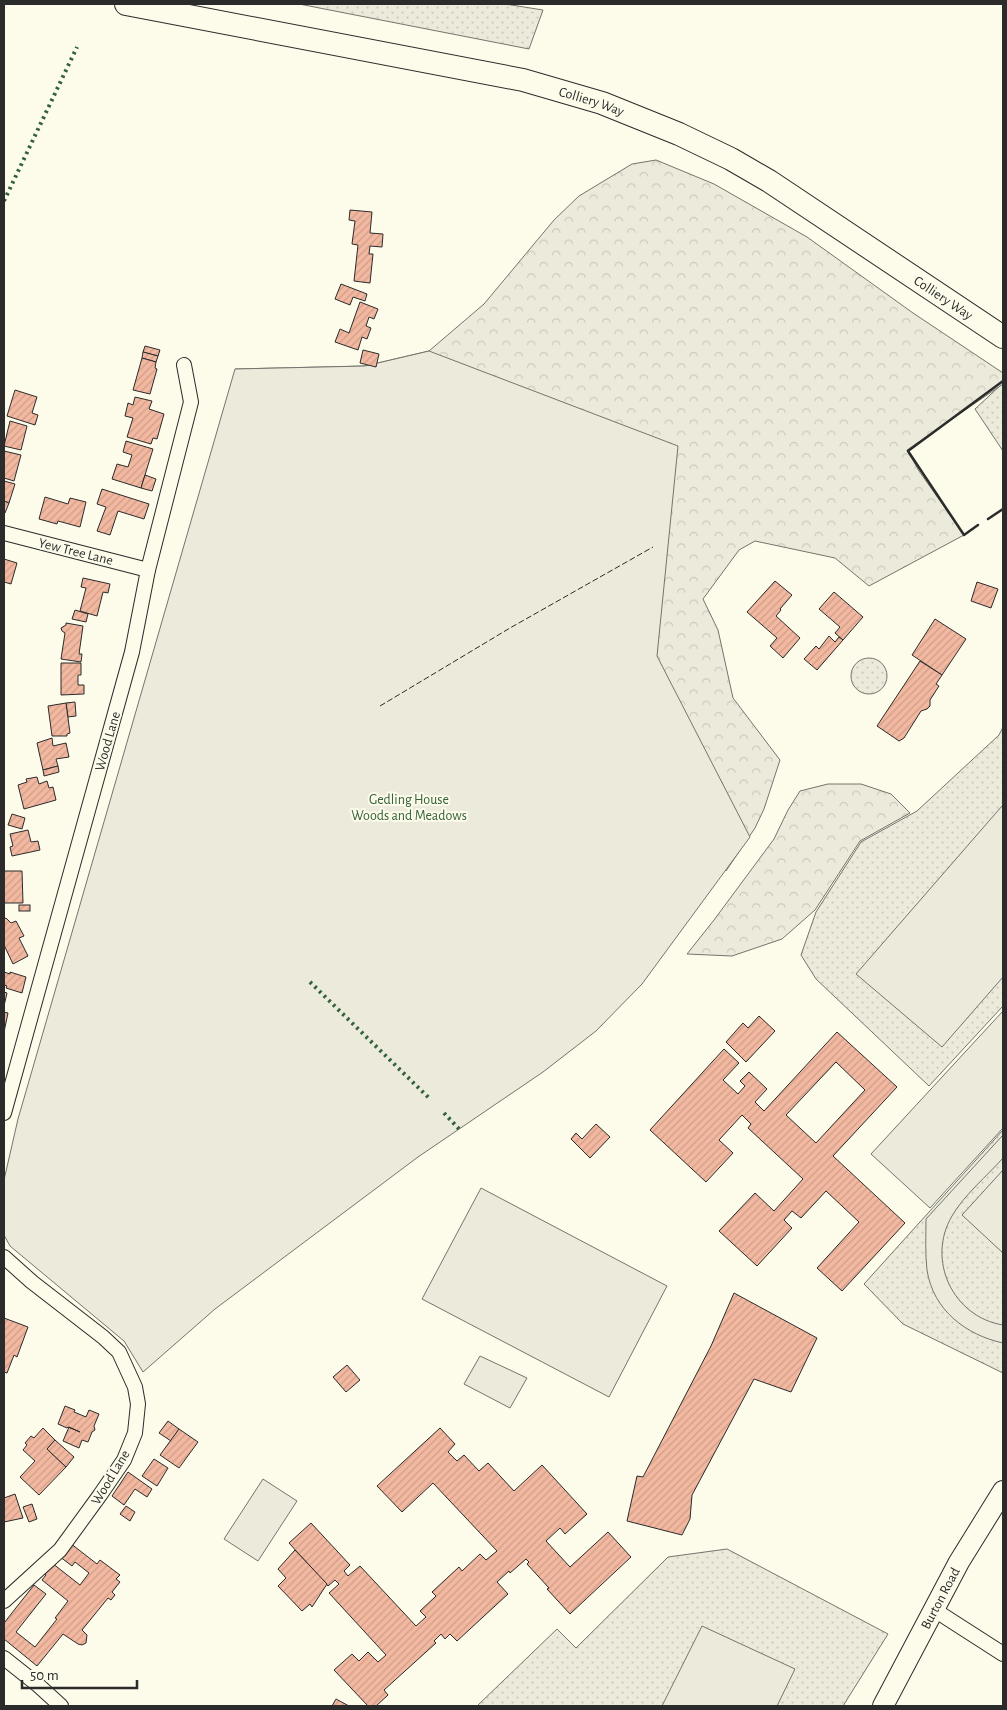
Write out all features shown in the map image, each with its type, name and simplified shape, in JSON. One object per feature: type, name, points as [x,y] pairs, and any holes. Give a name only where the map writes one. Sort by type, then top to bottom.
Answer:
[{"type":"main road","name":"Colliery Way","points":[[126,4],[523,80],[602,103],[679,134],[731,159],[886,258],[1003,336]]},
{"type":"street","name":"Wood Lane","points":[[4,1113],[132,652],[148,570],[191,402],[184,366]]},
{"type":"street","name":"Yew Tree Lane","points":[[4,533],[148,570]]},
{"type":"street","name":"Wood Lane","points":[[4,1257],[119,1352],[135,1387],[138,1404],[135,1433],[124,1460],[60,1550],[4,1601]]},
{"type":"street","name":"Burton Road","points":[[883,1706],[959,1562],[1003,1491]]},
{"type":"street","points":[[933,1609],[1003,1654]]},
{"type":"street","points":[[4,1658],[61,1706]]},
{"type":"green space","points":[[299,4],[505,4],[543,10],[529,49]]},
{"type":"green space","points":[[656,160],[714,184],[807,237],[913,313],[1003,373],[1003,384],[907,450],[919,471],[964,535],[869,586],[835,558],[755,541],[739,550],[703,599],[718,630],[733,698],[780,760],[764,809],[755,828],[726,871],[703,834],[235,369],[365,366],[429,351],[484,304],[554,220],[579,196],[632,164]]},
{"type":"green space","name":"Gedling House Woods and Meadows","points":[[429,351],[678,446],[657,656],[750,837],[642,984],[596,1031],[543,1072],[418,1157],[215,1309],[143,1372],[124,1341],[10,1246],[4,1235],[4,1180],[18,1119],[235,369],[365,366]]},
{"type":"green space","points":[[1003,383],[1003,451],[975,409]]},
{"type":"green space","points":[[869,658],[876,659],[882,663],[886,669],[886,683],[882,689],[876,693],[869,694],[862,693],[856,689],[852,683],[851,676],[852,669],[856,663],[862,659]]},
{"type":"green space","points":[[1003,727],[1003,1006],[929,1086],[816,979],[801,955],[816,912],[861,842],[917,811],[999,735]]},
{"type":"green space","points":[[828,784],[861,784],[891,794],[910,813],[860,841],[815,910],[782,939],[732,956],[687,954],[774,839],[788,810],[800,791]]},
{"type":"green space","points":[[1002,806],[1003,977],[942,1047],[856,974]]},
{"type":"green space","points":[[1003,1011],[1003,1128],[930,1208],[871,1154]]},
{"type":"green space","points":[[1003,1130],[1003,1373],[903,1324],[864,1284]]},
{"type":"green space","points":[[1003,1135],[1003,1158],[957,1208],[945,1233],[942,1250],[944,1268],[949,1284],[958,1299],[970,1311],[985,1320],[1003,1325],[1003,1343],[976,1334],[964,1327],[944,1309],[936,1297],[930,1284],[927,1270],[926,1219]]},
{"type":"green space","points":[[1003,1170],[1003,1253],[962,1215]]},
{"type":"green space","points":[[481,1188],[667,1286],[609,1397],[422,1299]]},
{"type":"green space","points":[[480,1356],[527,1378],[510,1408],[464,1384]]},
{"type":"green space","points":[[263,1479],[297,1501],[258,1561],[224,1539]]},
{"type":"green space","points":[[727,1549],[888,1634],[843,1706],[477,1706],[557,1629],[576,1648],[668,1557]]},
{"type":"green space","points":[[702,1626],[795,1669],[777,1706],[662,1706]]},
{"type":"building","points":[[350,210],[372,212],[370,233],[383,234],[382,247],[370,246],[369,254],[373,254],[370,283],[354,281],[358,245],[352,244],[355,221],[349,220]]},
{"type":"building","points":[[341,284],[367,294],[365,301],[353,297],[350,305],[335,299]]},
{"type":"building","points":[[360,302],[378,309],[374,319],[369,317],[366,326],[371,328],[367,339],[362,337],[358,350],[335,342],[340,329],[349,333]]},
{"type":"building","points":[[145,346],[160,350],[158,356],[143,352]]},
{"type":"building","points":[[363,350],[379,354],[376,367],[360,363]]},
{"type":"building","points":[[143,352],[158,356],[156,362],[142,358]]},
{"type":"building","points":[[142,358],[156,362],[155,368],[157,369],[150,394],[133,390]]},
{"type":"building","points":[[15,390],[37,397],[32,413],[38,415],[35,425],[7,416]]},
{"type":"building","points":[[135,397],[152,401],[149,409],[164,414],[157,439],[153,438],[151,444],[127,437],[133,418],[125,416],[128,403],[133,405]]},
{"type":"building","points":[[10,421],[27,426],[21,450],[4,446]]},
{"type":"building","points":[[126,441],[153,449],[141,488],[112,479],[117,464],[128,467],[132,455],[123,452]]},
{"type":"building","points":[[4,451],[21,455],[14,481],[4,478]]},
{"type":"building","points":[[145,475],[156,479],[152,491],[141,488]]},
{"type":"building","points":[[4,481],[15,484],[9,503],[4,501]]},
{"type":"building","points":[[102,489],[149,504],[144,519],[118,511],[110,535],[97,531],[106,507],[97,504]]},
{"type":"building","points":[[45,497],[68,504],[70,498],[86,502],[80,527],[58,521],[57,524],[39,519]]},
{"type":"building","points":[[4,501],[9,503],[5,513],[4,513]]},
{"type":"building","points":[[4,559],[17,563],[11,584],[4,582]]},
{"type":"building","points":[[83,578],[110,584],[108,593],[103,592],[97,616],[80,611],[86,588],[81,587]]},
{"type":"building","points":[[775,581],[792,595],[776,616],[800,638],[783,658],[770,646],[777,638],[747,612]]},
{"type":"building","points":[[977,582],[998,589],[991,608],[971,601]]},
{"type":"building","points":[[834,592],[863,617],[843,640],[835,633],[840,627],[819,609]]},
{"type":"building","points":[[75,610],[88,614],[86,622],[72,619]]},
{"type":"building","points":[[935,619],[966,639],[942,675],[912,655]]},
{"type":"building","points":[[66,623],[83,626],[79,654],[82,654],[81,662],[61,659],[65,633],[61,628]]},
{"type":"building","points":[[829,636],[835,642],[839,637],[843,640],[817,670],[804,659],[816,646],[819,649]]},
{"type":"building","points":[[920,661],[942,675],[936,684],[939,686],[930,700],[930,706],[921,711],[904,738],[899,741],[877,726]]},
{"type":"building","points":[[61,663],[81,663],[81,675],[78,675],[78,685],[84,685],[84,694],[61,695]]},
{"type":"building","points":[[75,702],[76,716],[68,717],[66,703]]},
{"type":"building","points":[[66,703],[70,733],[67,736],[52,736],[48,706]]},
{"type":"building","points":[[52,738],[53,746],[66,743],[69,757],[56,759],[58,766],[43,770],[37,743]]},
{"type":"building","points":[[58,766],[59,772],[44,776],[43,770]]},
{"type":"building","points":[[37,777],[39,784],[47,781],[49,788],[53,787],[56,800],[24,809],[18,785],[27,782],[26,779]]},
{"type":"building","points":[[12,814],[25,818],[22,829],[8,825]]},
{"type":"building","points":[[28,830],[31,842],[38,841],[40,850],[12,856],[10,847],[13,846],[10,834]]},
{"type":"building","points":[[4,871],[22,871],[23,903],[4,903]]},
{"type":"building","points":[[19,905],[30,905],[30,911],[19,911]]},
{"type":"building","points":[[6,918],[11,923],[16,921],[24,936],[19,938],[28,956],[13,964],[4,945],[4,919]]},
{"type":"building","points":[[4,972],[26,977],[22,993],[6,988],[7,986],[4,985]]},
{"type":"building","points":[[4,992],[7,993],[4,1006]]},
{"type":"building","points":[[4,1012],[8,1013],[4,1032]]},
{"type":"building","points":[[759,1016],[775,1031],[746,1062],[726,1042],[743,1023],[748,1028]]},
{"type":"building","points":[[837,1032],[897,1087],[833,1156],[905,1223],[842,1291],[817,1268],[859,1222],[826,1191],[801,1218],[792,1211],[784,1220],[792,1228],[757,1266],[719,1231],[755,1193],[774,1211],[803,1179],[748,1128],[751,1124],[742,1115],[719,1140],[733,1153],[706,1182],[650,1130],[724,1049],[739,1063],[723,1080],[738,1094],[745,1086],[740,1081],[749,1072],[767,1089],[755,1102],[764,1111]],"holes":[[[836,1062],[865,1090],[816,1143],[786,1115]]]},
{"type":"building","points":[[596,1124],[610,1137],[590,1158],[571,1139],[576,1133],[582,1139]]},
{"type":"building","points":[[734,1293],[817,1338],[791,1392],[754,1379],[692,1495],[690,1519],[682,1535],[627,1521],[637,1476],[643,1477],[711,1346]]},
{"type":"building","points":[[4,1318],[28,1327],[17,1357],[14,1355],[7,1373],[4,1372]]},
{"type":"building","points":[[347,1365],[360,1380],[346,1392],[333,1377]]},
{"type":"building","points":[[65,1406],[86,1417],[89,1410],[99,1414],[94,1426],[95,1430],[92,1432],[88,1442],[82,1440],[79,1448],[63,1441],[69,1427],[58,1424]]},
{"type":"building","points":[[168,1421],[179,1429],[171,1441],[159,1433]]},
{"type":"building","points":[[43,1428],[55,1440],[47,1449],[66,1467],[39,1495],[20,1477],[35,1461],[23,1450],[27,1445],[25,1443],[31,1436],[34,1438]]},
{"type":"building","points":[[440,1428],[455,1444],[448,1452],[457,1461],[464,1455],[479,1471],[488,1463],[514,1491],[542,1465],[587,1514],[565,1534],[560,1528],[546,1541],[570,1567],[608,1532],[631,1557],[570,1614],[527,1564],[529,1562],[526,1559],[497,1582],[508,1594],[457,1641],[450,1634],[445,1639],[441,1634],[434,1641],[436,1643],[384,1690],[388,1695],[376,1706],[368,1706],[334,1670],[352,1654],[359,1661],[368,1652],[378,1662],[386,1655],[329,1593],[339,1584],[335,1580],[328,1586],[289,1543],[311,1523],[350,1565],[344,1571],[348,1576],[360,1566],[416,1626],[426,1617],[420,1611],[436,1596],[432,1592],[459,1567],[462,1571],[480,1554],[486,1560],[497,1551],[433,1483],[402,1512],[377,1486]]},
{"type":"building","points":[[179,1429],[198,1442],[179,1468],[160,1455]]},
{"type":"building","points":[[55,1440],[74,1457],[66,1467],[47,1449]]},
{"type":"building","points":[[154,1459],[168,1468],[157,1486],[142,1476]]},
{"type":"building","points":[[128,1472],[152,1489],[147,1497],[135,1489],[124,1505],[112,1496]]},
{"type":"building","points":[[15,1494],[23,1518],[4,1522],[4,1498]]},
{"type":"building","points":[[32,1504],[37,1519],[29,1522],[23,1507]]},
{"type":"building","points":[[126,1506],[135,1512],[130,1521],[120,1514]]},
{"type":"building","points":[[70,1543],[97,1564],[100,1560],[120,1575],[116,1579],[120,1582],[112,1592],[115,1595],[111,1600],[108,1598],[82,1630],[87,1635],[86,1643],[78,1644],[63,1634],[37,1666],[4,1639],[4,1623],[34,1585],[46,1594],[16,1632],[35,1647],[57,1619],[55,1618],[68,1601],[42,1580],[52,1563],[80,1585],[89,1573],[75,1562],[72,1566],[59,1556]]},
{"type":"building","points":[[295,1550],[327,1584],[312,1607],[310,1604],[302,1611],[278,1586],[286,1578],[278,1569]]},
{"type":"building","points":[[336,1699],[349,1706],[332,1706]]},
{"type":"hedge","points":[[4,201],[77,47]]},
{"type":"hedge","points":[[310,982],[430,1099]]},
{"type":"hedge","points":[[444,1113],[459,1129]]},
{"type":"fence","points":[[380,706],[510,628],[653,547]]},
{"type":"wall","points":[[978,525],[964,535],[908,451],[1003,381]]},
{"type":"wall","points":[[988,519],[1003,509]]}]
